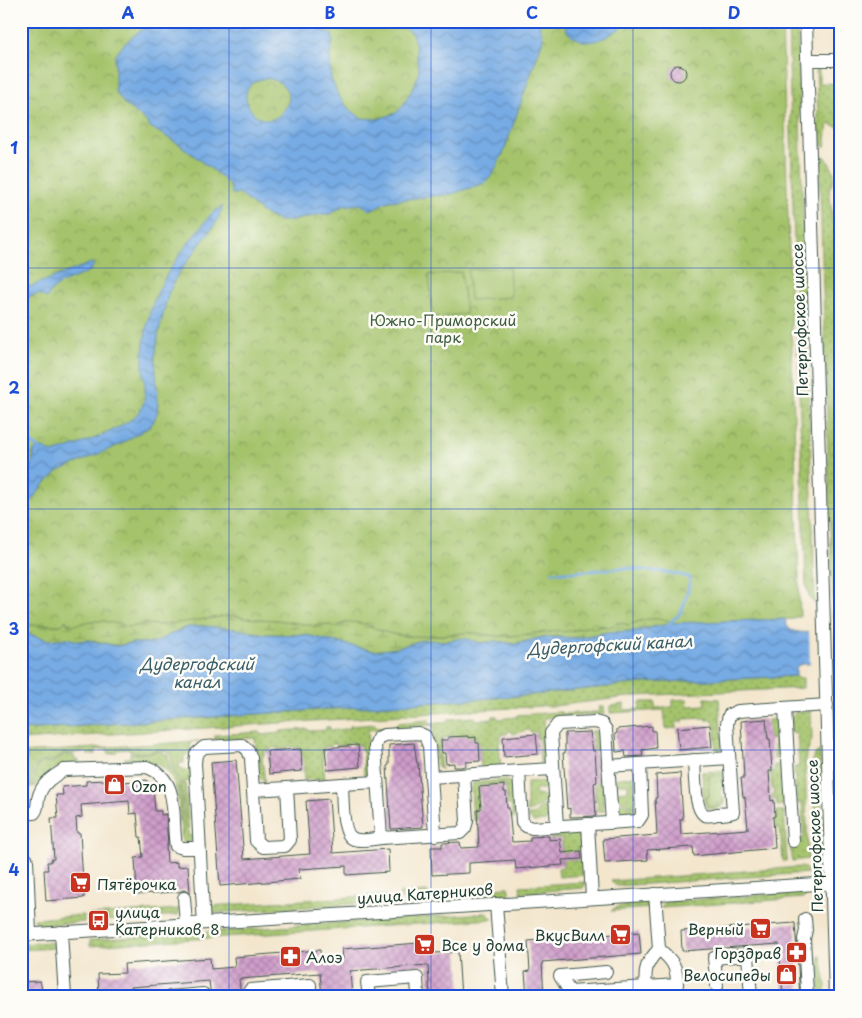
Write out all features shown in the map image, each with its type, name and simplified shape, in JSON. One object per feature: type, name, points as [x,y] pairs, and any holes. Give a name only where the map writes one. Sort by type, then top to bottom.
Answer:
[{"type":"street","name":"Петергофское шоссе","points":[[806,21],[835,997]]},
{"type":"street","points":[[808,60],[841,60]]},
{"type":"street","points":[[694,760],[697,801],[700,810],[704,814],[727,814],[733,812],[727,724],[729,715],[738,711],[827,705]]},
{"type":"street","points":[[785,708],[793,841]]},
{"type":"street","points":[[557,826],[548,792],[553,769],[551,733],[558,724],[595,722],[602,724],[606,730],[612,822]]},
{"type":"street","points":[[381,838],[375,746],[378,738],[384,735],[418,733],[426,736],[429,746],[435,835]]},
{"type":"street","points":[[204,923],[198,848],[200,837],[196,754],[204,747],[242,745],[248,750],[251,758],[256,841],[263,847],[285,846],[290,840],[287,788]]},
{"type":"street","points":[[608,766],[729,758]]},
{"type":"street","points":[[519,771],[522,822],[532,828],[638,821],[642,815],[640,764]]},
{"type":"street","points":[[21,814],[34,813],[37,810],[40,791],[53,776],[64,770],[147,767],[162,775],[170,786],[176,846],[198,848]]},
{"type":"street","points":[[431,777],[553,769]]},
{"type":"street","points":[[342,784],[345,828],[348,836],[355,840],[435,835],[460,833],[465,828],[467,821],[464,775]]},
{"type":"street","points":[[253,790],[377,782]]},
{"type":"street","points":[[588,824],[592,898]]},
{"type":"street","points":[[21,857],[27,860],[26,935]]},
{"type":"street","name":"улица Катерников","points":[[26,935],[832,883]]},
{"type":"street","points":[[606,972],[560,976],[570,994],[677,984],[677,969],[671,959],[660,948],[655,894]]},
{"type":"street","points":[[184,898],[186,924]]},
{"type":"street","points":[[496,904],[503,997]]},
{"type":"street","points":[[805,920],[806,930],[804,939],[807,993],[811,997]]},
{"type":"street","points":[[61,932],[65,997]]},
{"type":"street","points":[[646,987],[646,970],[649,960],[660,948]]},
{"type":"street","points":[[717,986],[714,958],[748,956],[751,997]]},
{"type":"street","points":[[369,997],[368,982],[417,978],[418,997]]},
{"type":"street","points":[[250,997],[250,990],[310,986],[310,997]]},
{"type":"street","points":[[170,997],[203,994],[203,997]]},
{"type":"green space","name":"Южно-Приморский парк","points":[[21,21],[782,21],[800,617],[794,617],[794,619],[674,623],[663,619],[651,619],[629,625],[619,622],[610,627],[600,625],[595,629],[590,626],[565,632],[557,630],[511,636],[468,633],[406,636],[353,622],[336,627],[326,624],[316,626],[233,615],[163,625],[145,624],[130,627],[104,621],[92,621],[74,625],[67,624],[66,620],[61,625],[21,625]]},
{"type":"green space","points":[[788,21],[797,21],[807,354],[797,355]]},
{"type":"green space","points":[[819,65],[819,83],[841,84],[841,128],[828,124],[825,147],[819,145],[816,66]]},
{"type":"green space","points":[[825,156],[834,172],[834,180],[829,189],[833,222],[841,224],[841,600],[835,600],[833,617],[819,157]]},
{"type":"green space","points":[[509,267],[511,297],[470,300],[468,270]]},
{"type":"green space","points":[[461,272],[466,314],[433,317],[429,275]]},
{"type":"green space","points":[[798,362],[808,362],[815,604],[810,599],[806,585]]},
{"type":"green space","points":[[233,615],[316,626],[326,624],[336,627],[353,622],[389,633],[414,636],[478,633],[494,636],[511,636],[557,630],[571,631],[590,626],[610,627],[619,622],[629,625],[651,619],[663,619],[674,623],[634,631],[609,632],[576,638],[543,637],[515,644],[496,641],[481,643],[466,639],[447,641],[422,640],[397,648],[374,651],[306,635],[264,634],[237,629],[202,626],[188,627],[154,643],[132,643],[117,646],[91,640],[78,641],[68,638],[49,640],[24,633],[21,634],[21,625],[61,625],[67,620],[70,625],[104,621],[130,627],[145,624],[163,625]]},
{"type":"green space","points":[[796,676],[803,678],[803,688],[636,696],[554,706],[544,706],[542,704],[542,706],[21,740],[21,730],[522,696],[641,683]]},
{"type":"green space","points":[[705,698],[719,699],[722,746],[716,752],[713,720],[706,720],[706,718],[683,719],[683,722],[676,722],[676,728],[666,729],[664,710],[610,713],[610,706],[624,704],[624,710],[640,709],[640,702],[655,702],[655,708],[673,707],[673,700],[687,699],[688,706],[705,705]]},
{"type":"green space","points":[[599,707],[604,707],[605,714],[544,718],[546,759],[540,764],[537,732],[530,732],[528,730],[513,734],[510,730],[507,734],[501,735],[501,741],[499,742],[501,767],[481,769],[477,736],[470,737],[467,734],[463,737],[454,738],[450,735],[447,738],[441,739],[441,746],[439,746],[441,770],[436,763],[433,725],[368,730],[370,768],[364,776],[363,750],[361,750],[360,744],[349,742],[347,745],[337,746],[334,743],[331,746],[324,747],[322,754],[325,779],[304,780],[303,754],[301,754],[300,748],[293,748],[291,746],[287,747],[287,749],[277,749],[274,747],[271,750],[264,751],[264,756],[262,757],[265,783],[258,776],[255,738],[211,740],[215,739],[215,735],[260,732],[261,735],[280,733],[280,731],[326,730],[326,727],[330,727],[330,730],[349,729],[350,726],[375,724],[376,727],[396,726],[397,723],[429,720],[429,724],[448,722],[448,719],[474,717],[475,720],[493,719],[493,716],[497,716],[498,719],[516,717],[517,715],[597,712],[600,711]]},
{"type":"green space","points":[[811,711],[812,739],[805,759],[808,859],[792,861],[790,845],[804,838],[802,803],[797,803],[794,767],[799,767],[797,733],[791,732],[791,717],[796,712]]},
{"type":"green space","points":[[777,719],[780,759],[774,759],[774,739],[769,739],[768,720]]},
{"type":"green space","points":[[592,731],[597,731],[599,735],[601,771],[597,771],[596,758],[599,757],[598,750],[593,750]]},
{"type":"green space","points":[[199,741],[190,742],[191,752],[184,756],[184,763],[179,763],[180,768],[190,771],[191,781],[185,782],[189,836],[194,836],[190,842],[184,842],[181,837],[184,815],[181,780],[172,769],[171,756],[165,751],[158,750],[141,753],[130,751],[129,749],[117,750],[116,753],[109,754],[108,749],[96,750],[96,754],[88,755],[87,752],[64,753],[55,760],[41,762],[35,766],[32,771],[31,787],[26,787],[28,779],[21,777],[21,753]]},
{"type":"green space","points":[[159,751],[168,755],[170,769],[178,778],[180,784],[182,815],[180,827],[178,798],[171,777],[165,769],[155,763],[142,760],[125,760],[125,758],[130,758],[130,753],[142,754]]},
{"type":"green space","points":[[820,751],[823,851],[819,851],[816,845],[813,759],[816,753]]},
{"type":"green space","points":[[65,754],[74,756],[75,760],[79,760],[79,764],[54,769],[33,787],[34,772],[37,766],[53,762]]},
{"type":"green space","points":[[774,765],[781,765],[783,805],[777,806],[776,799],[772,799],[774,789],[772,789],[771,772],[774,772]]},
{"type":"green space","points":[[723,771],[725,779],[722,779],[721,775],[708,790],[709,797],[706,797],[723,802],[723,799],[725,799],[725,804],[716,810],[707,808],[704,802],[702,772]]},
{"type":"green space","points":[[722,775],[723,789],[721,789],[723,802],[719,806],[711,807],[706,803],[706,797],[709,797],[709,776]]},
{"type":"green space","points":[[633,776],[636,807],[616,798],[616,792],[628,791],[628,784],[616,784],[615,779]]},
{"type":"green space","points":[[598,777],[602,777],[604,811],[597,811],[598,801],[596,801],[595,784],[598,783]]},
{"type":"green space","points":[[504,780],[513,787],[515,818],[511,818],[512,805],[507,805],[505,784],[478,786],[479,797],[477,798],[479,807],[475,807],[477,820],[473,820],[471,788],[473,783]]},
{"type":"green space","points":[[547,781],[548,788],[535,790],[536,795],[549,797],[549,803],[527,812],[527,782]]},
{"type":"green space","points":[[616,801],[636,808],[631,814],[623,815],[618,811]]},
{"type":"green space","points":[[550,805],[550,816],[545,821],[533,822],[529,818],[528,815],[534,815],[541,807],[547,808]]},
{"type":"green space","points":[[777,811],[784,811],[787,861],[783,861],[780,828],[776,828],[775,818],[777,818]]},
{"type":"green space","points":[[575,833],[581,837],[582,850],[574,851],[575,861],[583,861],[584,875],[559,877],[558,868],[563,867],[562,838],[551,840],[550,834]]},
{"type":"green space","points":[[805,868],[808,873],[617,886],[611,881]]},
{"type":"green space","points":[[587,882],[583,888],[521,893],[520,886]]},
{"type":"green space","points":[[508,887],[510,894],[475,896],[459,894],[461,890]]},
{"type":"green space","points":[[427,892],[430,895],[402,900],[399,894]]},
{"type":"green space","points":[[808,893],[804,898],[661,908],[664,902]]},
{"type":"green space","points":[[386,895],[384,902],[212,913],[207,906]]},
{"type":"green space","points":[[637,903],[648,903],[651,908],[611,911],[614,908]]},
{"type":"green space","points":[[180,909],[178,915],[89,922],[88,915]]},
{"type":"green space","points":[[486,913],[493,919],[90,946],[90,940]]},
{"type":"green space","points":[[84,915],[84,922],[39,925],[34,919]]},
{"type":"green space","points":[[50,942],[55,948],[21,950],[21,944]]},
{"type":"green space","points":[[819,956],[821,956],[826,986],[824,993],[820,993]]},
{"type":"water","points":[[159,21],[319,21],[317,26],[323,31],[332,34],[333,41],[330,53],[331,78],[338,95],[348,108],[361,118],[378,119],[396,113],[402,107],[415,84],[419,71],[412,34],[398,21],[539,21],[543,39],[503,154],[492,175],[485,183],[452,194],[389,201],[370,210],[360,204],[343,206],[330,214],[321,214],[291,221],[278,221],[263,213],[240,194],[232,194],[230,186],[219,175],[179,144],[150,127],[145,120],[125,105],[115,91],[115,56],[125,43],[138,32]],"holes":[[[267,78],[283,85],[289,100],[280,114],[270,119],[260,118],[252,111],[247,102],[247,92],[253,83]]]},
{"type":"water","points":[[565,21],[631,21],[604,38],[589,42],[569,34]]},
{"type":"water","points":[[223,206],[216,223],[176,277],[168,295],[159,331],[155,358],[158,401],[154,421],[149,427],[119,445],[59,471],[44,484],[21,515],[21,481],[32,467],[34,451],[38,448],[44,448],[52,453],[98,437],[131,419],[142,407],[145,395],[144,346],[148,320],[159,290],[183,250],[212,213]]},
{"type":"water","points":[[91,263],[94,265],[90,271],[60,284],[53,289],[47,298],[39,294],[21,299],[21,290]]},
{"type":"water","name":"Дудергофский канал","points":[[785,619],[791,630],[801,632],[841,630],[841,663],[801,664],[796,667],[796,676],[641,683],[522,696],[21,730],[21,634],[24,633],[49,640],[68,638],[117,646],[132,643],[154,643],[188,627],[202,626],[237,629],[264,634],[306,635],[374,651],[397,648],[422,640],[447,641],[464,638],[481,643],[496,641],[515,644],[543,637],[576,638],[609,632],[634,631],[674,623]]},
{"type":"pier","points":[[841,628],[841,666],[810,666],[809,629]]},
{"type":"building","points":[[675,65],[681,65],[686,70],[684,79],[675,81],[670,76],[670,70]]},
{"type":"building","points":[[766,719],[768,739],[770,739],[772,771],[769,771],[771,801],[774,800],[775,848],[694,856],[693,847],[647,850],[648,860],[605,863],[603,839],[657,835],[656,775],[680,773],[683,819],[680,819],[681,834],[748,829],[741,778],[744,778],[741,721]]},
{"type":"building","points":[[710,725],[712,747],[679,750],[677,728]]},
{"type":"building","points":[[652,726],[652,731],[655,731],[656,748],[642,750],[643,756],[626,757],[625,751],[616,752],[615,734],[617,729]]},
{"type":"building","points":[[590,732],[593,751],[595,751],[597,782],[594,783],[596,816],[570,817],[570,808],[567,809],[563,753],[565,753],[565,733]]},
{"type":"building","points":[[536,734],[538,754],[504,757],[503,737]]},
{"type":"building","points":[[468,736],[468,738],[476,737],[476,743],[479,743],[480,761],[466,762],[466,766],[461,767],[454,767],[454,763],[446,764],[445,753],[442,753],[441,740],[448,740],[448,737]]},
{"type":"building","points":[[414,743],[418,763],[423,827],[391,829],[387,766],[389,765],[389,745]]},
{"type":"building","points":[[358,745],[360,767],[327,770],[325,748]]},
{"type":"building","points":[[301,749],[302,771],[269,774],[267,751]]},
{"type":"building","points":[[236,760],[244,859],[310,854],[306,801],[329,799],[333,853],[388,849],[389,872],[346,875],[346,866],[299,869],[300,879],[220,886],[211,762]]},
{"type":"building","points":[[123,779],[123,782],[147,780],[147,789],[153,788],[155,811],[161,811],[161,815],[166,814],[167,863],[177,862],[177,867],[188,866],[190,893],[184,890],[137,894],[135,858],[143,857],[137,813],[130,814],[129,801],[81,805],[82,817],[76,818],[77,833],[80,833],[84,898],[46,901],[44,870],[48,870],[47,862],[51,862],[51,859],[54,859],[51,818],[58,818],[56,795],[63,795],[62,787],[86,785],[86,781]]},
{"type":"building","points":[[504,785],[507,808],[509,808],[512,842],[530,841],[530,837],[549,836],[549,840],[560,839],[562,853],[581,851],[582,859],[562,860],[563,865],[516,869],[515,860],[469,863],[469,873],[432,875],[431,847],[442,847],[442,843],[460,842],[461,848],[479,847],[477,810],[481,809],[479,787]]},
{"type":"building","points":[[795,923],[800,997],[783,997],[779,944],[682,951],[681,931]]},
{"type":"building","points":[[639,932],[641,954],[542,962],[544,997],[527,997],[525,972],[530,971],[528,941]]},
{"type":"building","points":[[432,942],[433,953],[458,952],[461,997],[430,997],[428,965],[350,971],[352,997],[322,997],[320,973],[239,979],[241,997],[211,997],[209,981],[131,987],[132,997],[99,997],[98,974],[125,973],[124,964],[210,958],[211,969],[235,967],[234,957],[320,950],[321,961],[343,959],[342,949]]},
{"type":"building","points":[[40,981],[44,997],[21,997],[21,982]]},
{"type":"waterway","points":[[21,436],[41,450]]},
{"type":"waterway","points":[[552,572],[625,568],[672,573],[689,577],[690,581],[684,606],[679,615],[669,624]]},
{"type":"place","name":"Ozon","points":[[115,785]]},
{"type":"place","name":"Пятёрочка","points":[[81,883]]},
{"type":"place","name":"улица Катерников, 8","points":[[99,920]]},
{"type":"place","name":"Верный","points":[[760,928]]},
{"type":"place","name":"ВкусВилл","points":[[621,934]]},
{"type":"place","name":"Все у дома","points":[[425,944]]},
{"type":"place","name":"Горздрав","points":[[797,952]]},
{"type":"place","name":"Алоэ","points":[[290,956]]},
{"type":"place","name":"Велосипеды","points":[[787,974]]}]
